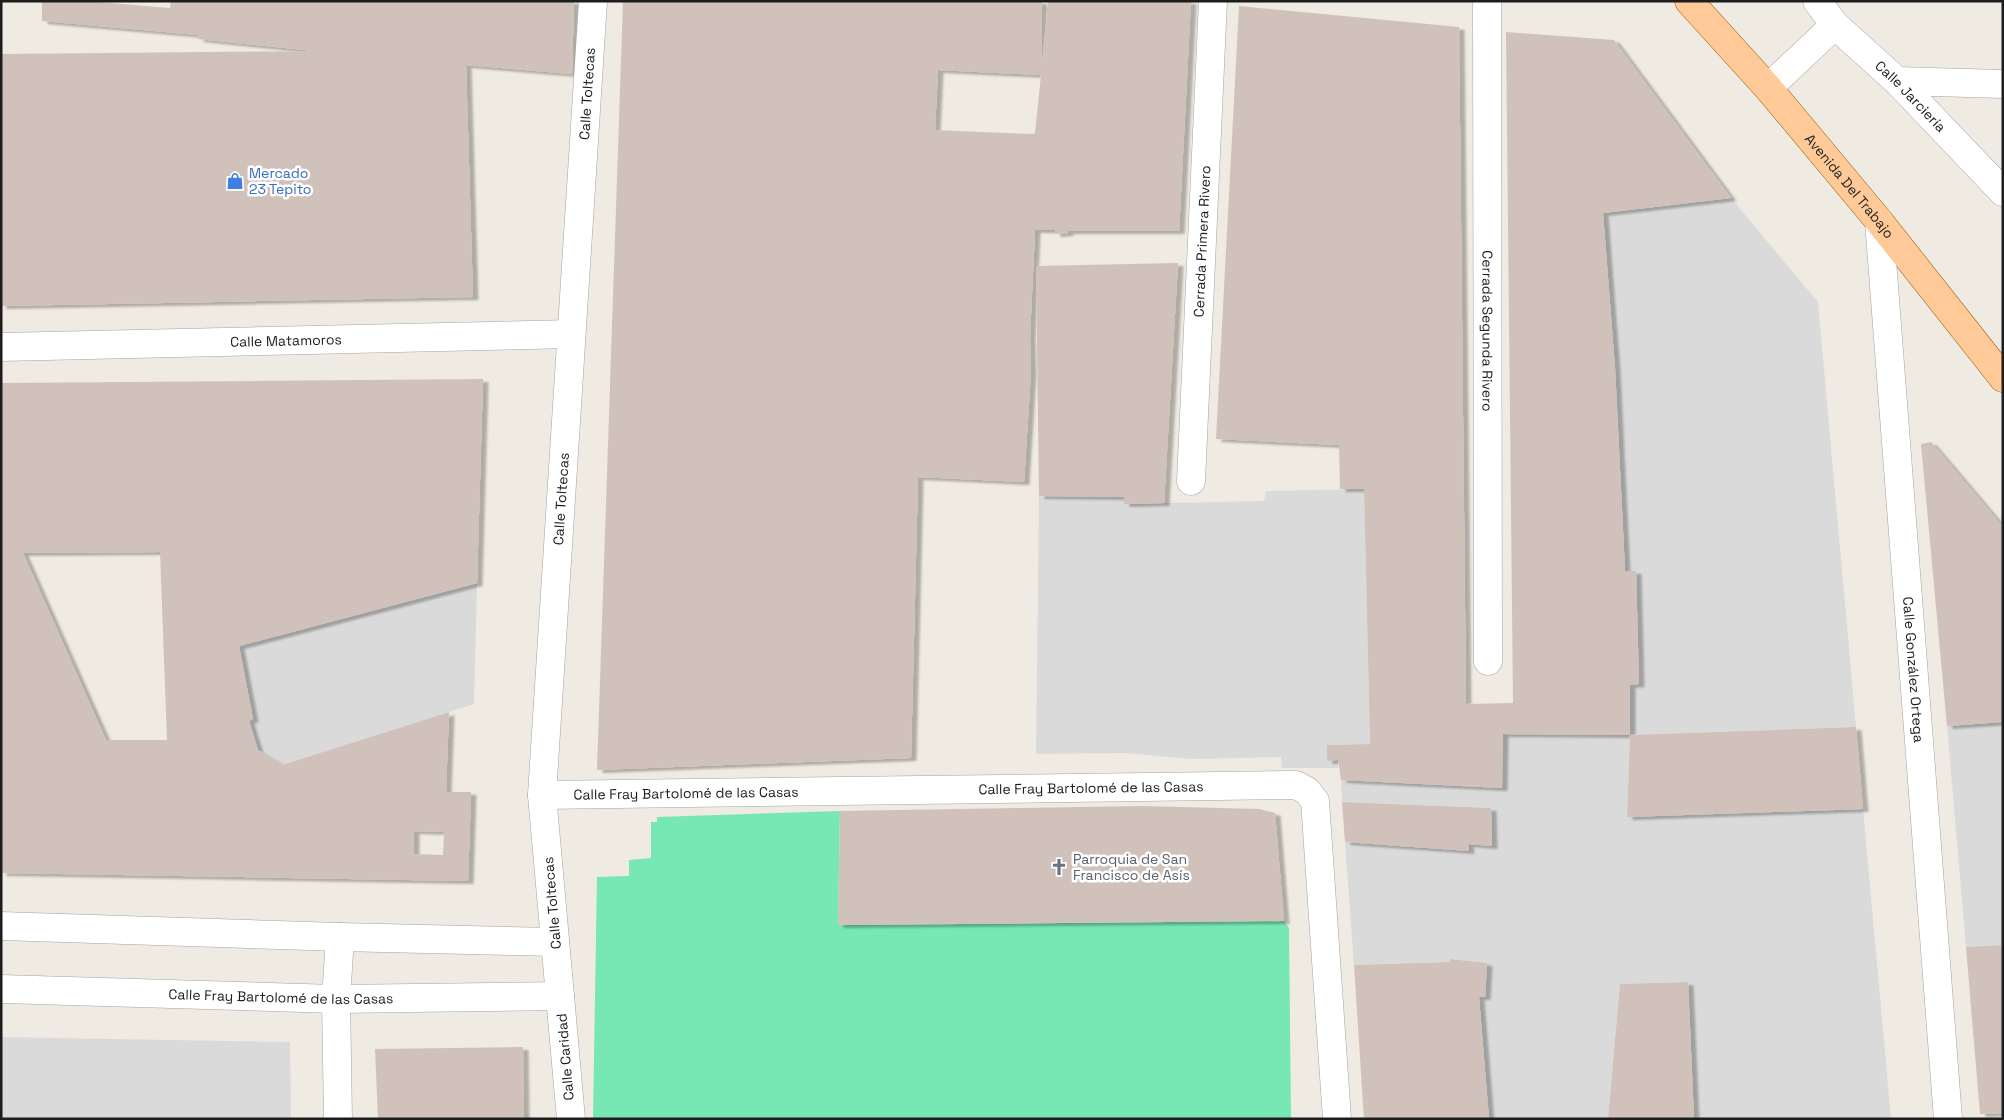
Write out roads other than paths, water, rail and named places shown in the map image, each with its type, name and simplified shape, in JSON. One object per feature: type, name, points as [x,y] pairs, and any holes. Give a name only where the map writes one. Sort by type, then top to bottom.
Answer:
[{"type":"main road","name":"Avenida Del Trabajo","points":[[1689,1],[1768,88],[1878,220],[2003,378]]},
{"type":"street","name":"Calle Toltecas","points":[[560,996],[542,795],[593,1]]},
{"type":"street","name":"Cerrada Primera Rivero","points":[[1190,481],[1213,1]]},
{"type":"street","name":"Cerrada Segunda Rivero","points":[[1487,1],[1488,662]]},
{"type":"street","name":"Calle Jarciería","points":[[1817,1],[1835,26],[1897,81],[2003,192]]},
{"type":"street","points":[[1768,88],[1835,26]]},
{"type":"street","points":[[1897,81],[2003,84]]},
{"type":"street","name":"Calle González Ortega","points":[[1878,220],[1948,1119]]},
{"type":"street","name":"Calle Matamoros","points":[[1,347],[572,334]]},
{"type":"street","name":"Calle Fray Bartolomé de las Casas","points":[[542,795],[1296,786],[1307,791],[1315,801],[1337,1119]]},
{"type":"street","points":[[1,926],[340,938],[555,942]]},
{"type":"street","points":[[338,1119],[336,999],[340,938]]},
{"type":"street","name":"Calle Fray Bartolomé de las Casas","points":[[1,989],[336,999],[560,996]]},
{"type":"street","name":"Calle Caridad","points":[[560,996],[571,1119]]},
{"type":"place","name":"Mercado 23 Tepito","points":[[235,181]]},
{"type":"place","name":"Parroquia de San Francisco de Asís","points":[[1059,867]]}]
